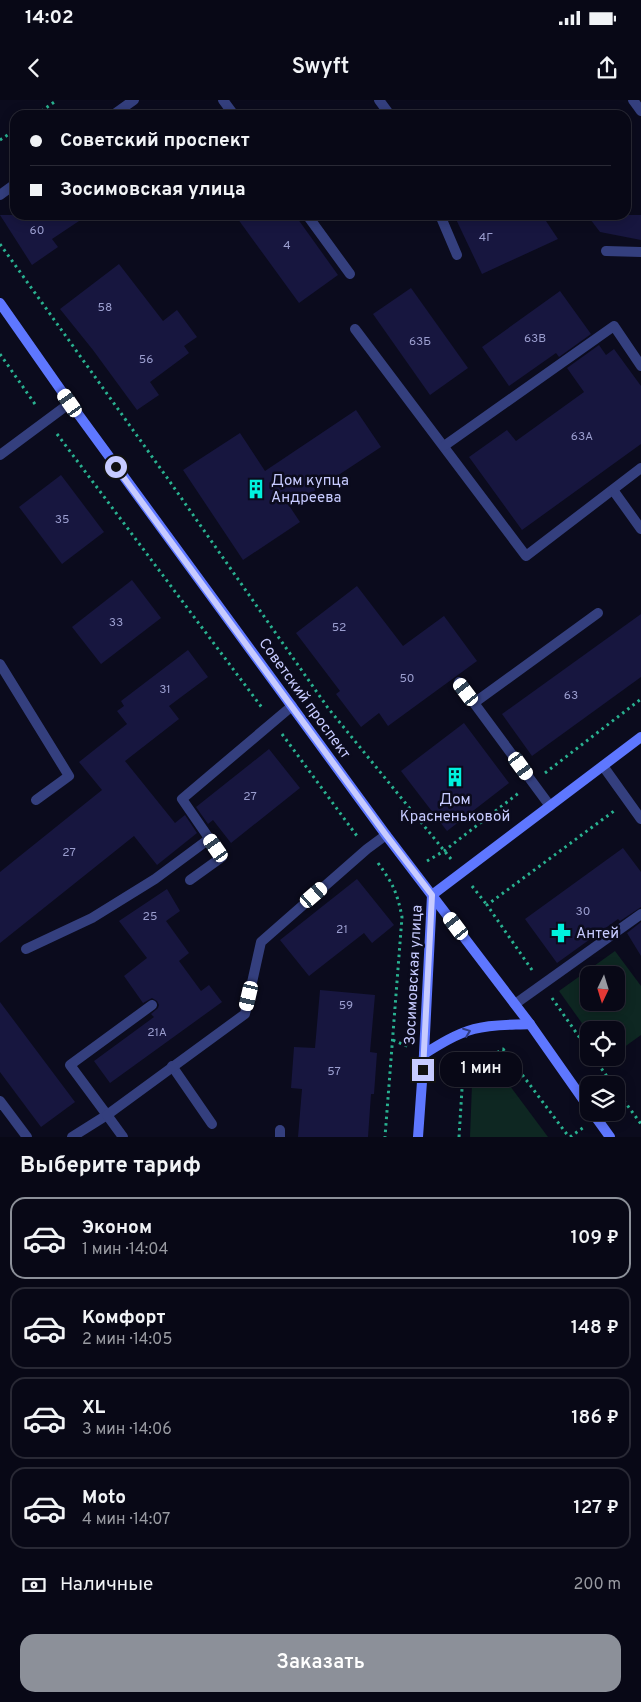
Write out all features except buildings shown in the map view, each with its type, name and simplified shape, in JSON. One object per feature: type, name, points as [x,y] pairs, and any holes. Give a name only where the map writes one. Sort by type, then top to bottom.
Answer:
[{"type":"street","points":[[119,110],[134,100]]},
{"type":"street","points":[[633,100],[641,111]]},
{"type":"street","points":[[311,220],[350,274]]},
{"type":"street","points":[[442,220],[456,255]]},
{"type":"street","points":[[606,251],[641,252]]},
{"type":"street","name":"Советский проспект","points":[[0,303],[70,403],[386,835],[530,1024],[580,1095]]},
{"type":"street","points":[[444,446],[614,326],[641,366]]},
{"type":"street","points":[[354,329],[526,556],[641,468]]},
{"type":"street","points":[[0,455],[70,403]]},
{"type":"street","points":[[613,490],[641,529]]},
{"type":"street","points":[[474,703],[598,613]]},
{"type":"street","points":[[1,666],[69,776],[36,800]]},
{"type":"street","points":[[459,682],[550,806]]},
{"type":"street","points":[[190,880],[222,857],[182,798],[292,706]]},
{"type":"street","name":"Зосимовская улица","points":[[418,1137],[432,895],[641,737]]},
{"type":"street","points":[[603,766],[641,819]]},
{"type":"street","points":[[72,1137],[107,1115],[245,1014],[261,942],[367,849],[386,835]]},
{"type":"street","points":[[26,949],[92,918],[155,879],[209,838]]},
{"type":"street","points":[[515,1004],[641,914]]},
{"type":"street","points":[[122,1137],[70,1065],[152,1005]]},
{"type":"street","points":[[424,1054],[449,1039],[475,1029],[501,1025],[530,1024]]},
{"type":"street","points":[[172,1066],[212,1124]]},
{"type":"street","points":[[0,1101],[27,1137]]},
{"type":"street","points":[[598,1121],[610,1137]]},
{"type":"path","points":[[43,110],[56,100]]},
{"type":"path","points":[[0,244],[174,487],[328,708],[463,873],[580,1038]]},
{"type":"path","points":[[487,905],[628,801]]},
{"type":"path","points":[[459,1137],[464,1072],[502,1050],[569,1137]]},
{"type":"path","points":[[625,1102],[641,1124]]},
{"type":"green space","points":[[615,951],[641,986],[641,1035],[625,1047],[625,1021],[580,1021],[559,991],[580,976],[580,1011],[625,1011],[625,966],[594,966]]},
{"type":"green space","points":[[496,1067],[548,1137],[470,1137],[472,1084]]},
{"type":"place","name":"Дом купца Андреева","points":[[256,489]]},
{"type":"place","name":"Дом Красненьковой","points":[[455,777]]},
{"type":"place","name":"Антей","points":[[561,933]]},
{"type":"route","points":[[116,467],[432,895],[423,1070]]}]
